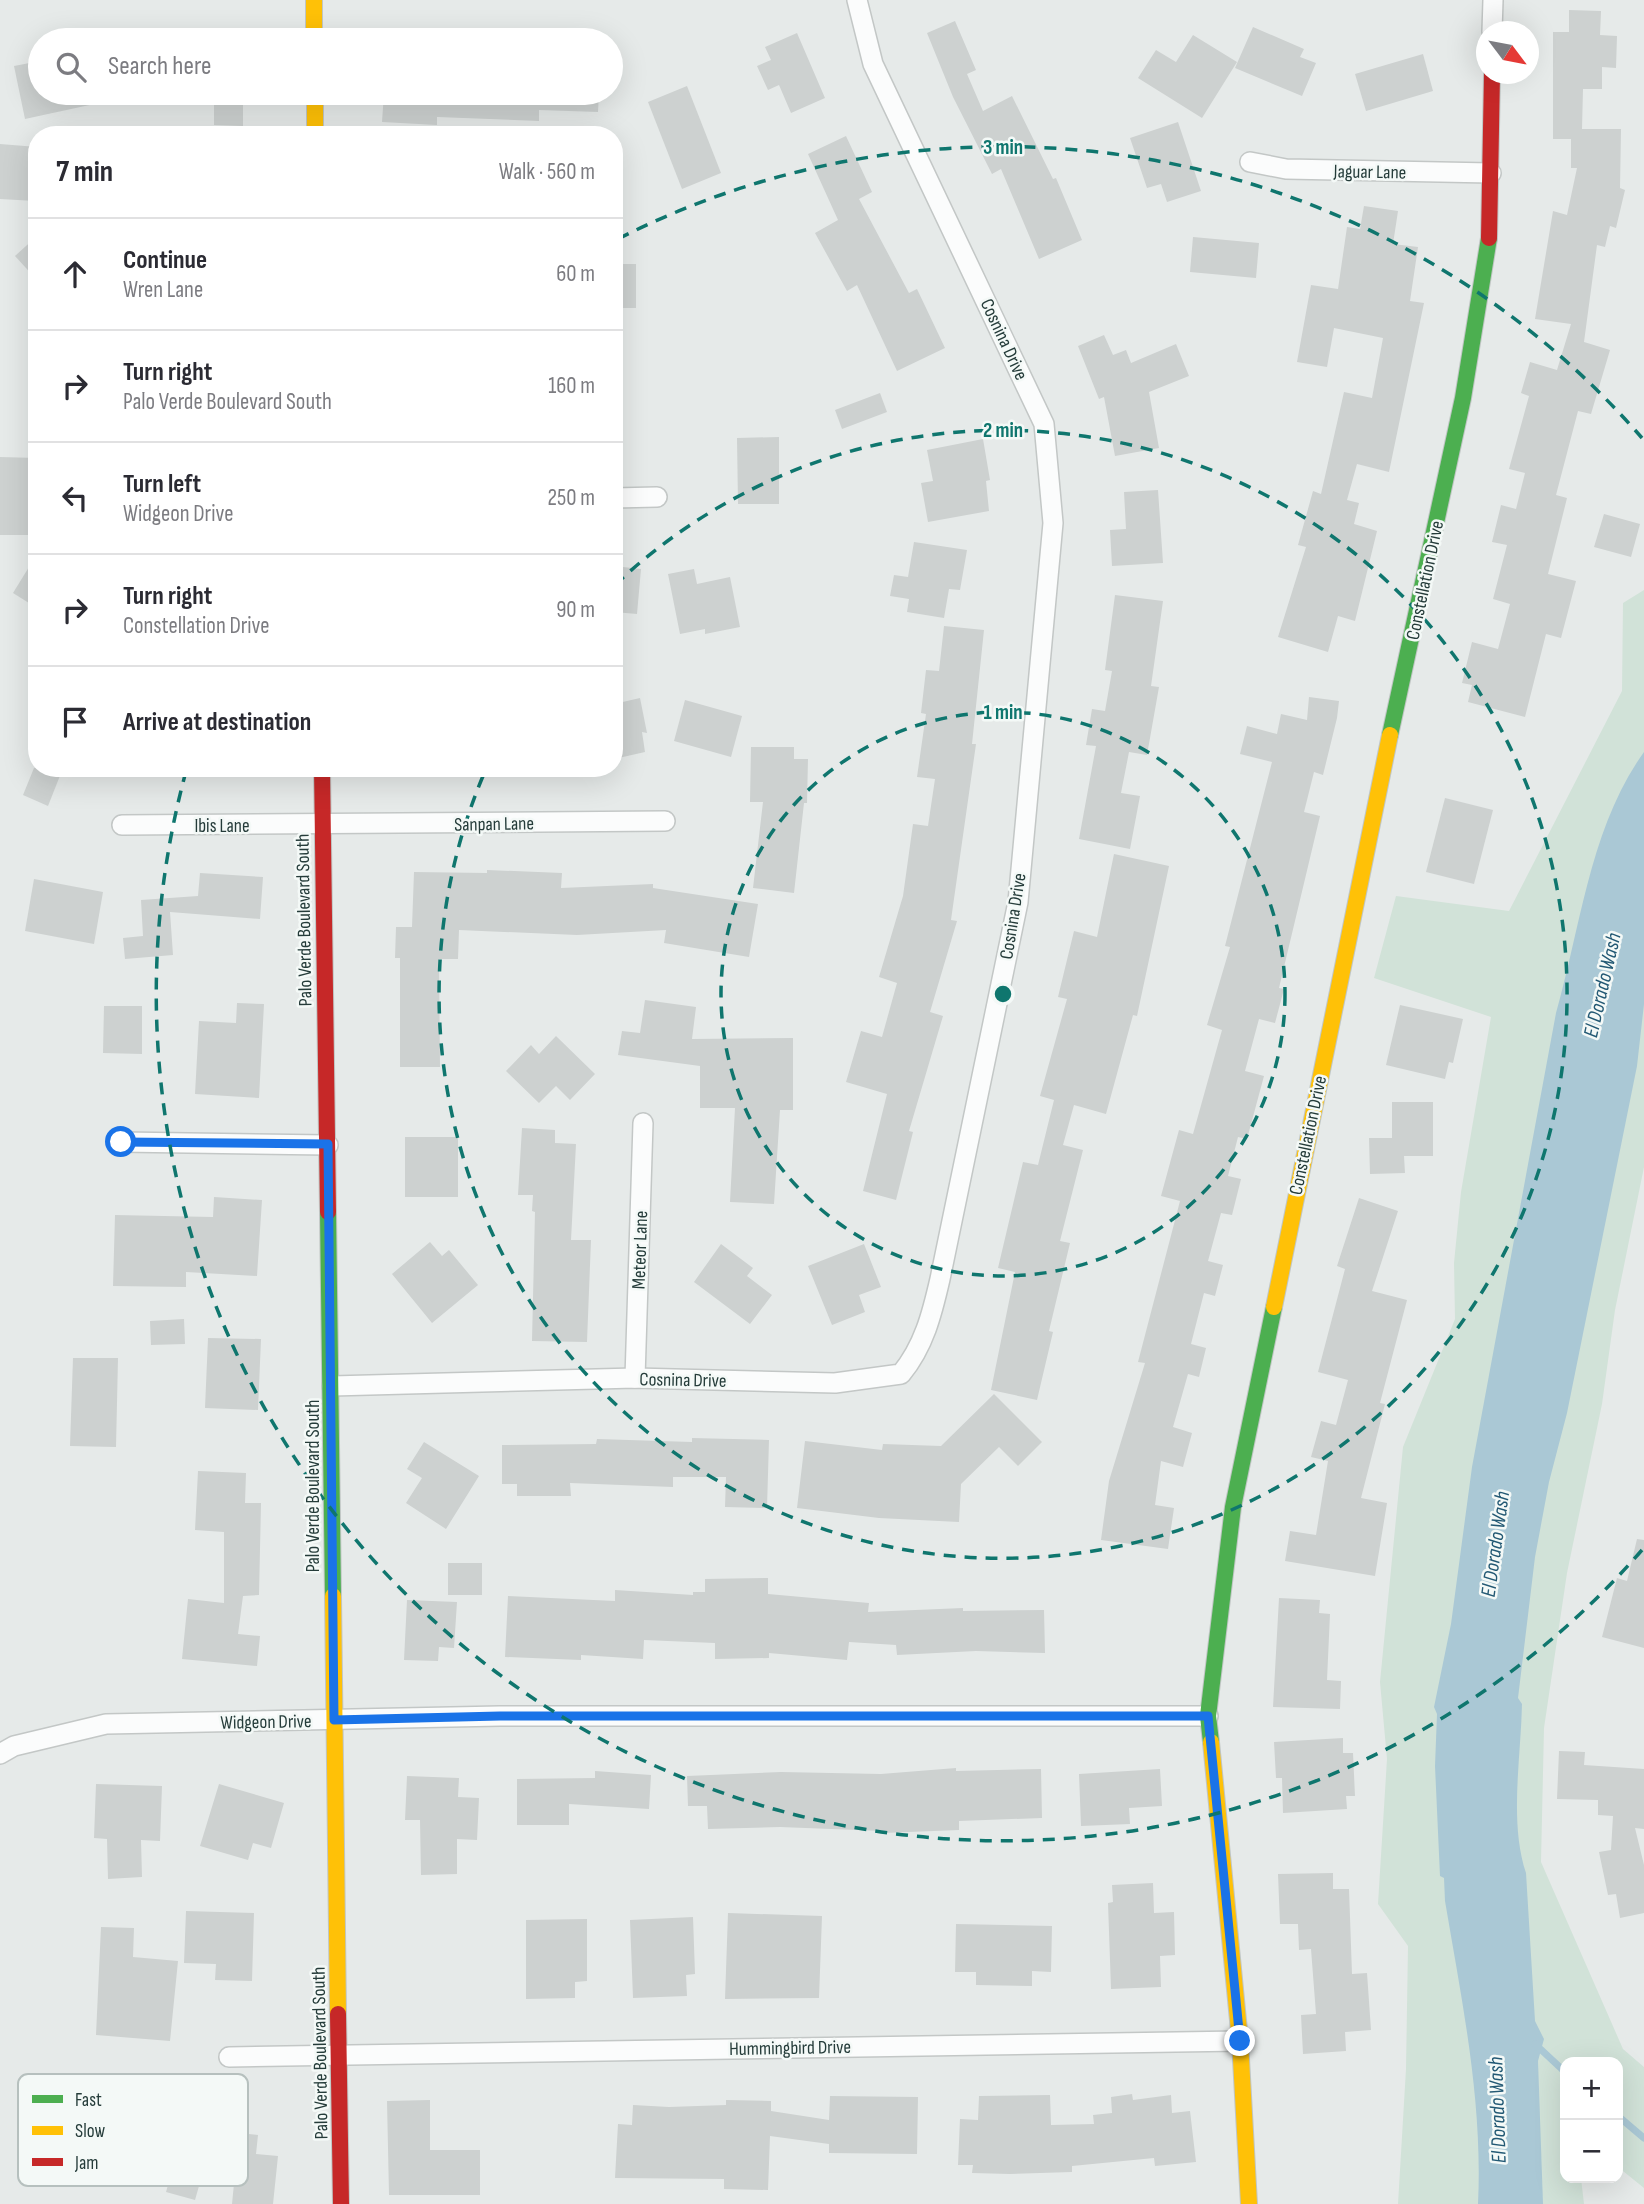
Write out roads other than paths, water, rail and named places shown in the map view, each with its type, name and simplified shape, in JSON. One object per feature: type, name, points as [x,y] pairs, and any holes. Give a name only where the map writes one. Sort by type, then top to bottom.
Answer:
[{"type":"street","points":[[314,0],[314,28]]},
{"type":"street","name":"Cosnina Drive","points":[[332,1386],[635,1378],[835,1383],[901,1374],[916,1355],[931,1316],[1018,902],[1052,523],[1044,424],[873,64],[857,0]]},
{"type":"street","points":[[1492,21],[1493,0]]},
{"type":"street","name":"Constellation Drive","points":[[1249,2204],[1240,2041],[1208,1716],[1233,1507],[1384,764],[1463,398],[1489,244],[1492,84]]},
{"type":"street","points":[[315,105],[315,126]]},
{"type":"street","name":"Jaguar Lane","points":[[1250,162],[1286,169],[1491,173]]},
{"type":"street","points":[[623,498],[657,498]]},
{"type":"street","name":"Palo Verde Boulevard South","points":[[323,777],[341,2204]]},
{"type":"street","name":"Sanpan Lane","points":[[323,825],[665,821]]},
{"type":"street","name":"Ibis Lane","points":[[122,825],[323,825]]},
{"type":"street","name":"Meteor Lane","points":[[635,1378],[643,1123]]},
{"type":"street","points":[[121,1142],[328,1144]]},
{"type":"street","name":"Widgeon Drive","points":[[0,1754],[14,1746],[106,1724],[500,1716],[1208,1716]]},
{"type":"street","name":"Hummingbird Drive","points":[[229,2057],[1240,2041]]},
{"type":"water","name":"El Dorado Wash","points":[[1644,752],[1644,1004],[1637,1066],[1567,1413],[1549,1482],[1535,1557],[1518,1698],[1522,1704],[1517,1790],[1518,1833],[1526,1873],[1535,2021],[1544,2039],[1538,2061],[1543,2204],[1478,2204],[1479,2166],[1474,2089],[1445,1901],[1444,1878],[1440,1876],[1435,1766],[1437,1714],[1434,1707],[1451,1624],[1472,1467],[1556,1013],[1599,845],[1626,781]]},
{"type":"waterway","points":[[1535,2044],[1560,2067]]},
{"type":"waterway","points":[[1623,2120],[1644,2138]]}]
